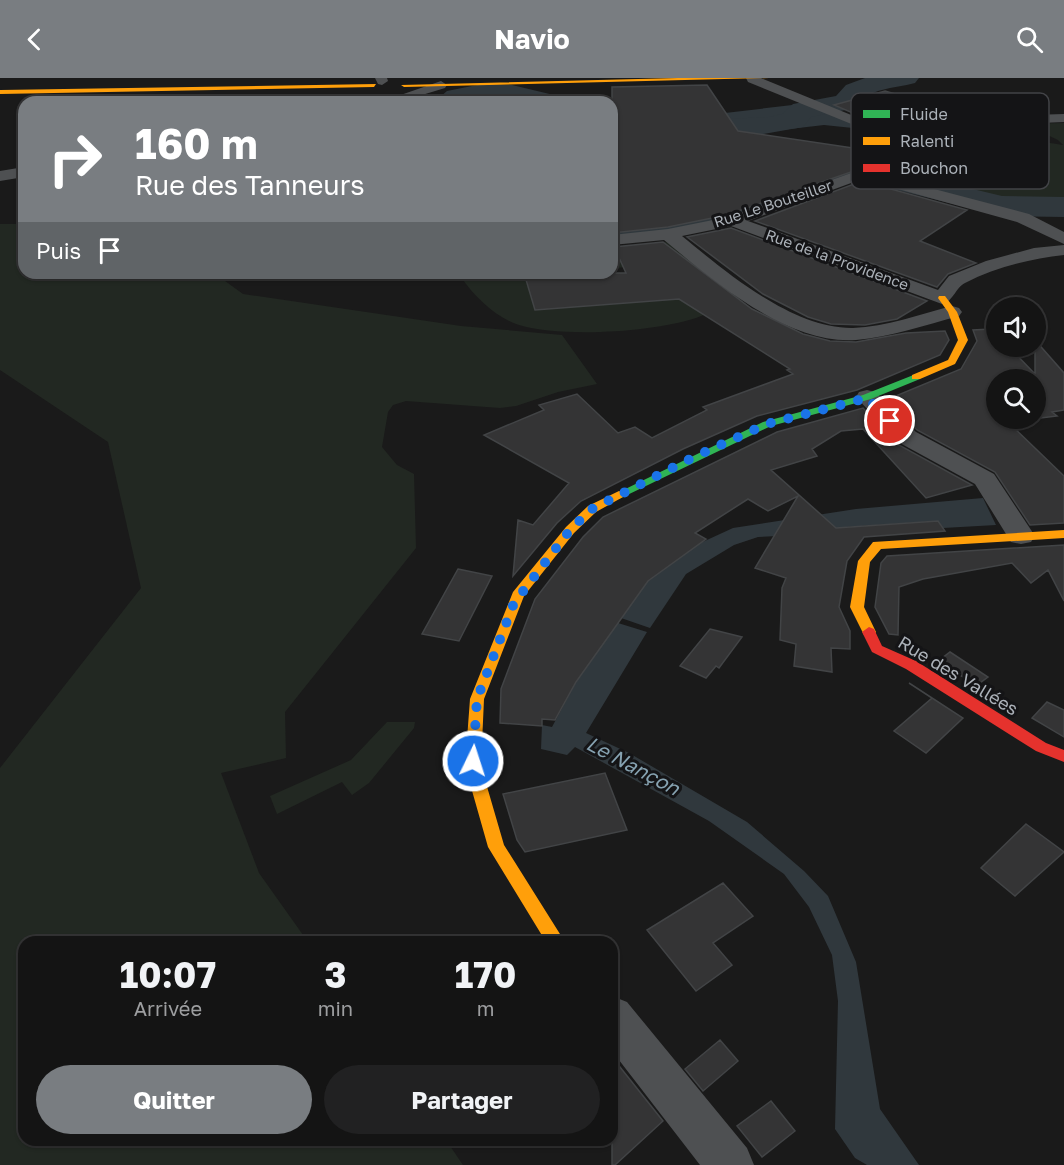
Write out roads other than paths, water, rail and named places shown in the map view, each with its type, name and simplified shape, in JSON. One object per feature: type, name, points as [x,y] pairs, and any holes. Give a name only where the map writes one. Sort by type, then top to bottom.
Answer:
[{"type":"street","points":[[0,92],[379,81],[380,88],[399,93],[441,85],[766,78]]},
{"type":"street","points":[[752,79],[851,120]]},
{"type":"street","points":[[1049,118],[1064,118]]},
{"type":"street","points":[[0,176],[18,173]]},
{"type":"street","name":"Rue Le Bouteiller","points":[[618,239],[668,234],[732,221],[851,178]]},
{"type":"street","points":[[916,189],[1023,218],[1064,239]]},
{"type":"street","name":"Rue de la Providence","points":[[732,221],[947,305]]},
{"type":"street","points":[[668,234],[723,279],[809,328],[853,334],[947,305]]},
{"type":"street","points":[[552,936],[496,847],[473,766],[477,699],[518,595],[570,530],[592,509],[694,457],[767,424],[861,399],[952,362],[963,340],[947,305],[956,280],[993,265],[1034,253],[1064,250]]},
{"type":"street","points":[[861,399],[906,437],[985,479],[1019,532]]},
{"type":"street","name":"Rue des Vallées","points":[[1064,534],[1019,532],[877,545],[864,561],[857,607],[877,649],[911,665],[1041,747],[1064,756]]},
{"type":"street","points":[[618,1025],[730,1165]]},
{"type":"water","points":[[801,104],[851,122],[851,128],[824,125],[755,133],[694,127],[725,113]]},
{"type":"water","points":[[922,189],[960,189],[949,196]]},
{"type":"water","points":[[977,198],[1010,204],[1064,202],[1064,213],[1030,214],[972,203]]},
{"type":"water","points":[[983,498],[996,525],[943,528],[938,521],[846,527],[821,534],[758,537],[734,545],[686,574],[650,628],[621,618],[648,581],[696,545],[733,528],[856,509]]},
{"type":"water","name":"Le Nançon","points":[[618,623],[647,632],[586,733],[629,753],[747,822],[804,871],[828,896],[856,962],[880,1109],[919,1165],[867,1165],[855,1158],[835,1129],[838,1001],[832,955],[809,907],[784,874],[709,821],[575,747],[567,755],[541,749],[542,725],[552,727],[575,684]]},
{"type":"waterway","points":[[853,93],[881,82],[906,78]]},
{"type":"waterway","points":[[457,96],[482,92],[526,96]]},
{"type":"waterway","points":[[618,120],[680,128],[747,128],[793,121],[796,114],[803,110],[845,102],[851,95]]},
{"type":"waterway","points":[[618,226],[668,220],[723,208],[831,174],[843,167],[851,169]]},
{"type":"waterway","points":[[933,189],[1002,206],[1064,207]]}]
